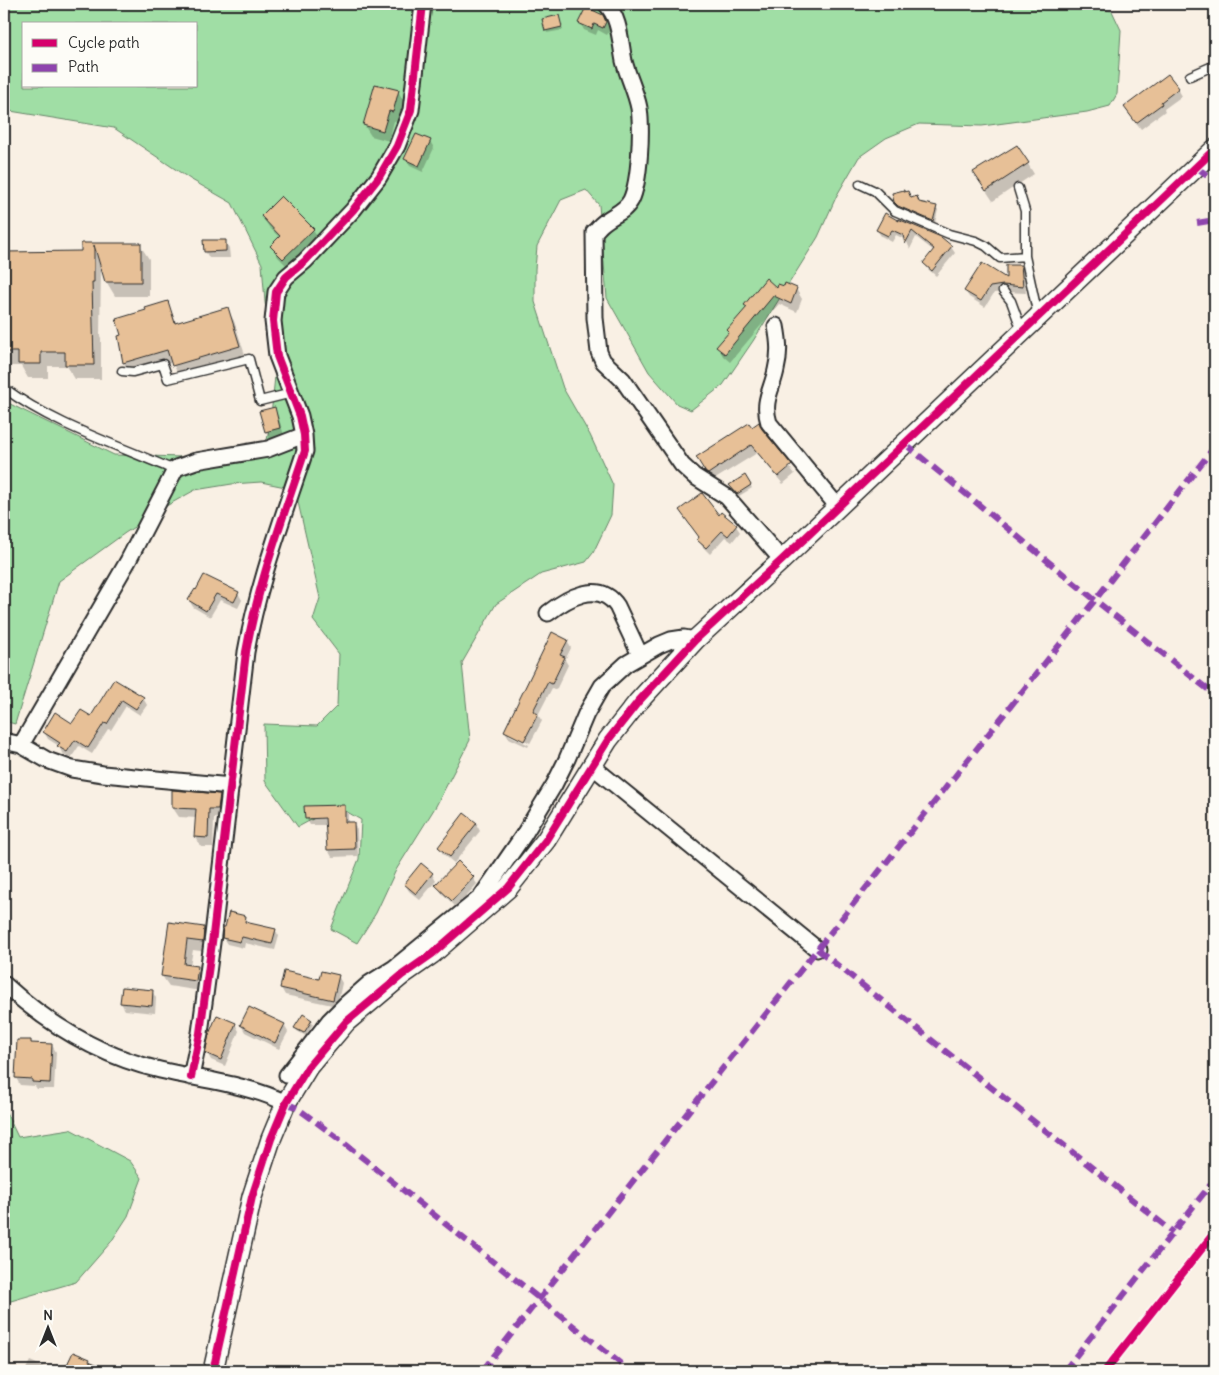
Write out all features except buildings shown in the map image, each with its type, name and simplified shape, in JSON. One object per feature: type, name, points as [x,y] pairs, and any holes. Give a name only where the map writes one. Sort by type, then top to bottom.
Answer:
[{"type":"street","points":[[191,1077],[200,1033],[212,944],[246,652],[251,624],[259,590],[305,451],[300,416],[277,356],[273,320],[276,292],[286,277],[305,261],[353,210],[379,178],[397,146],[411,110],[423,4]]},
{"type":"street","points":[[606,4],[612,10],[618,26],[624,63],[639,108],[639,150],[635,189],[632,199],[623,210],[602,223],[594,232],[595,318],[599,352],[603,361],[623,380],[682,466],[727,497],[782,560]]},
{"type":"street","points":[[213,1371],[252,1197],[271,1138],[286,1103],[308,1067],[346,1022],[402,975],[432,954],[508,888],[546,840],[608,740],[638,702],[695,640],[782,560],[1215,149]]},
{"type":"street","points":[[776,326],[780,348],[776,372],[766,404],[769,423],[838,507]]},
{"type":"street","points":[[21,746],[128,561],[176,468],[196,461],[268,449],[304,434]]},
{"type":"street","points":[[548,614],[565,600],[579,595],[593,593],[607,596],[617,606],[640,655]]},
{"type":"street","points":[[287,1075],[329,1021],[345,1005],[370,983],[394,968],[481,896],[523,836],[554,785],[598,692],[617,672],[640,655],[671,640],[684,638],[695,640]]},
{"type":"street","points":[[4,741],[21,746],[47,760],[72,769],[103,774],[231,786]]},
{"type":"street","points":[[592,766],[817,949]]},
{"type":"street","points":[[4,984],[58,1028],[123,1060],[268,1094],[286,1103]]},
{"type":"lane","points":[[1190,76],[1215,65]]},
{"type":"lane","points":[[860,184],[875,191],[895,210],[949,234],[986,246],[1000,258],[1008,259],[1025,256]]},
{"type":"lane","points":[[1018,188],[1025,210],[1025,256],[1038,317]]},
{"type":"lane","points":[[1003,290],[1011,301],[1022,331]]},
{"type":"lane","points":[[122,371],[133,372],[163,364],[168,379],[248,358],[260,401],[292,393]]},
{"type":"lane","points":[[4,388],[28,405],[82,431],[167,467],[176,468]]},
{"type":"green space","points":[[4,4],[1063,4],[1112,11],[1121,30],[1117,94],[1110,106],[1087,112],[982,126],[919,124],[886,138],[859,157],[837,195],[818,237],[753,341],[723,385],[691,410],[677,404],[649,372],[607,298],[599,205],[586,190],[561,200],[537,246],[535,302],[563,388],[590,435],[613,485],[611,515],[593,553],[586,562],[541,574],[496,604],[462,663],[470,740],[436,806],[396,870],[376,913],[357,943],[331,929],[359,859],[361,820],[337,806],[298,827],[265,781],[264,724],[317,726],[337,706],[339,654],[313,620],[320,598],[295,489],[261,482],[232,484],[195,490],[125,533],[59,581],[15,724],[4,721],[4,401],[114,455],[217,458],[265,449],[270,426],[275,376],[262,264],[232,203],[190,179],[114,128],[4,110]]},
{"type":"green space","points":[[4,1108],[18,1137],[70,1129],[130,1161],[142,1178],[128,1216],[111,1242],[76,1282],[4,1303]]},
{"type":"marked path","points":[[1197,168],[1215,180]]},
{"type":"marked path","points":[[1197,223],[1215,220]]},
{"type":"marked path","points":[[905,444],[1095,600],[1215,695]]},
{"type":"marked path","points":[[482,1371],[1095,600],[1215,446]]},
{"type":"marked path","points":[[817,949],[1173,1232]]},
{"type":"marked path","points":[[286,1103],[297,1108],[339,1139],[630,1371]]},
{"type":"marked path","points":[[1064,1371],[1215,1179]]},
{"type":"marked path","points":[[256,1367],[262,1371]]},
{"type":"cycle path","points":[[191,1077],[200,1033],[213,935],[246,652],[264,576],[305,451],[300,416],[277,356],[273,321],[276,292],[286,277],[305,261],[353,210],[379,177],[397,146],[411,110],[423,4]]},
{"type":"cycle path","points":[[213,1371],[252,1197],[271,1139],[286,1103],[308,1067],[346,1022],[402,975],[432,954],[508,888],[546,840],[608,740],[638,702],[695,640],[782,560],[1215,149]]},
{"type":"cycle path","points":[[1105,1371],[1215,1232]]}]
